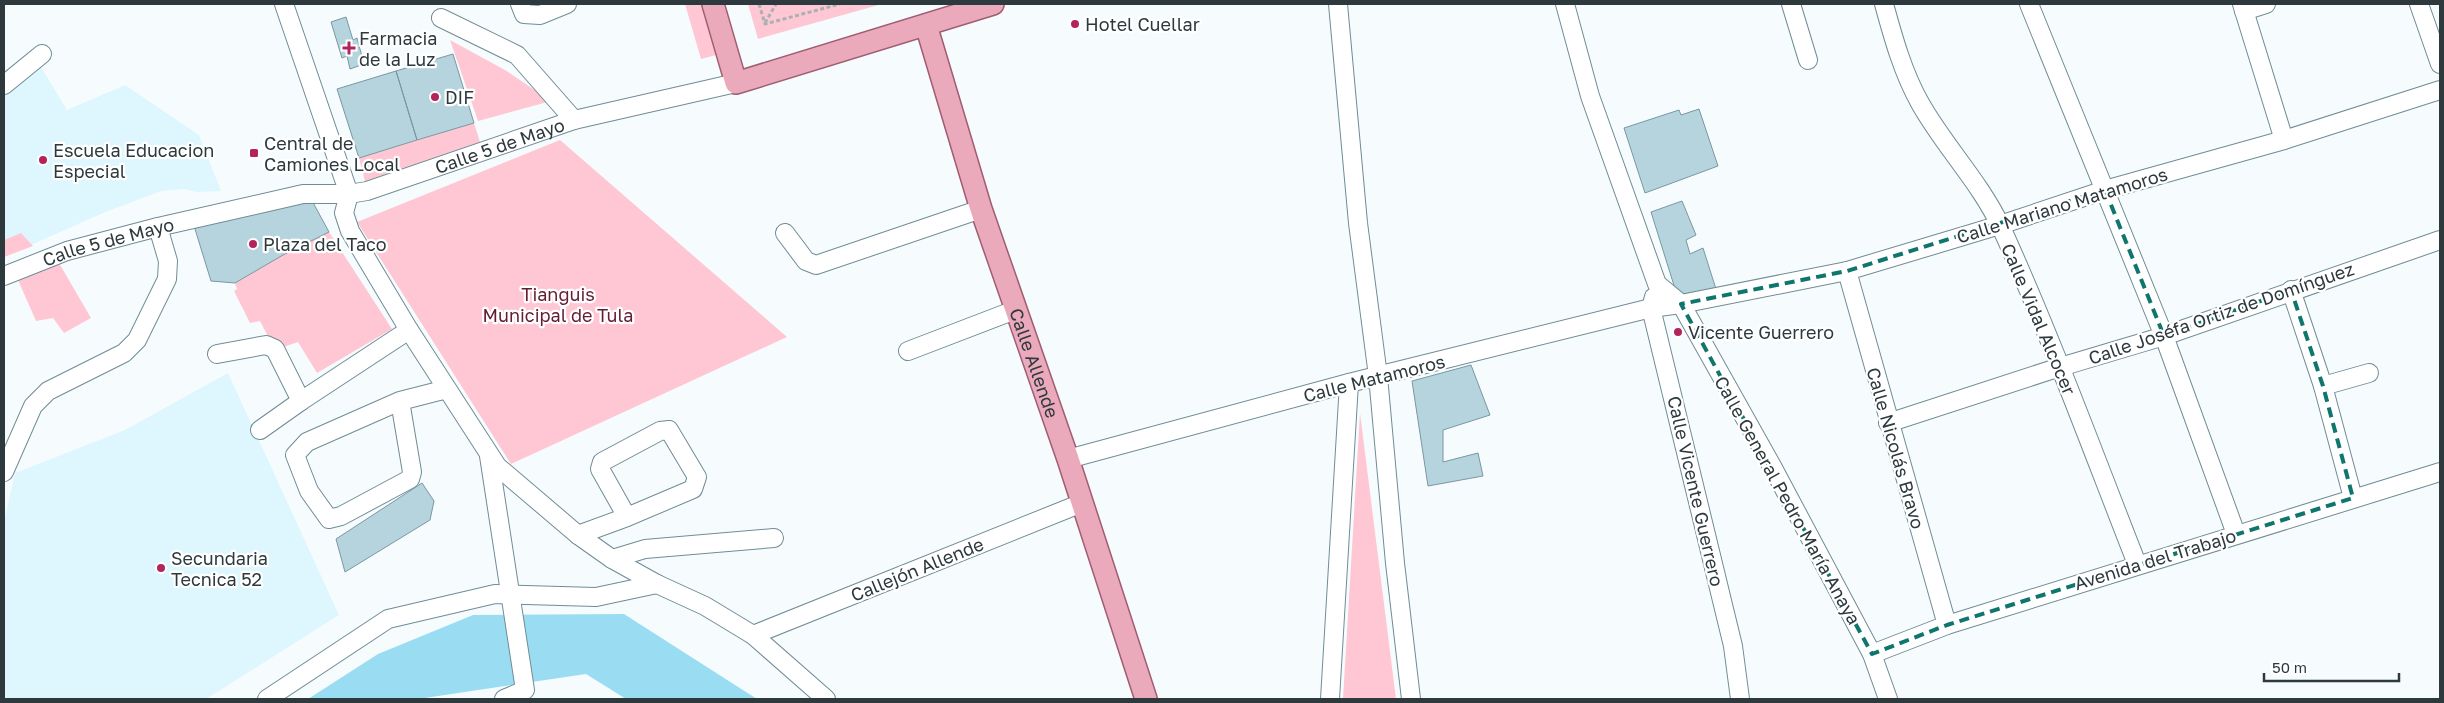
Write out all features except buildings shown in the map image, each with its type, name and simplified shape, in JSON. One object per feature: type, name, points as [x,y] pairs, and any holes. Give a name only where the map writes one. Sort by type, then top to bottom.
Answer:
[{"type":"main road","points":[[713,4],[736,83]]},
{"type":"main road","name":"Calle 5 de Mayo","points":[[736,83],[926,25],[970,7],[993,4]]},
{"type":"main road","name":"Calle Allende","points":[[926,25],[981,209],[1068,460],[1146,699]]},
{"type":"street","points":[[284,4],[349,194],[344,213],[350,231],[409,330],[497,466],[578,535],[612,559],[657,584],[706,606],[753,635],[826,699]]},
{"type":"street","points":[[520,4],[524,14],[540,15],[567,4]]},
{"type":"street","points":[[1338,4],[1358,223],[1378,376],[1395,563],[1411,699]]},
{"type":"street","points":[[1565,4],[1590,96],[1658,284],[1681,304]]},
{"type":"street","points":[[1791,4],[1808,60]]},
{"type":"street","name":"Calle Vidal Alcocer","points":[[1884,4],[1893,39],[1920,102],[1970,176],[2000,225],[2060,367],[2137,564]]},
{"type":"street","points":[[2029,4],[2164,336],[2236,534]]},
{"type":"street","points":[[2266,4],[2243,7],[2284,140]]},
{"type":"street","points":[[2419,4],[2440,64]]},
{"type":"street","points":[[441,18],[517,55],[574,120]]},
{"type":"street","points":[[4,85],[42,54]]},
{"type":"street","name":"Calle 5 de Mayo","points":[[4,276],[67,251],[158,227],[303,194],[349,194],[367,191],[574,120],[736,83]]},
{"type":"street","name":"Calle Mariano Matamoros","points":[[1681,304],[1847,271],[2000,225],[2105,190],[2284,140],[2440,90]]},
{"type":"street","points":[[784,233],[806,261],[816,265],[981,209]]},
{"type":"street","points":[[4,472],[33,406],[48,391],[124,353],[138,340],[167,279],[168,260],[158,227]]},
{"type":"street","name":"Calle Joséfa Ortiz de Domínguez","points":[[1888,423],[2060,367],[2164,336],[2440,240]]},
{"type":"street","name":"Calle Nicolás Bravo","points":[[1847,271],[1888,423],[1947,625]]},
{"type":"street","name":"Calle Vicente Guerrero","points":[[1658,284],[1652,308],[1732,646],[1740,699]]},
{"type":"street","points":[[2292,290],[2323,386],[2352,498]]},
{"type":"street","name":"Calle Matamoros","points":[[1068,460],[1350,383],[1652,308],[1681,304]]},
{"type":"street","name":"Calle General Pedro María Anaya","points":[[1681,304],[1773,468],[1872,654],[1888,699]]},
{"type":"street","points":[[908,351],[1015,310]]},
{"type":"street","points":[[260,430],[409,330]]},
{"type":"street","points":[[217,354],[266,345],[274,349],[301,401]]},
{"type":"street","points":[[2323,386],[2369,373]]},
{"type":"street","points":[[1330,699],[1350,383]]},
{"type":"street","points":[[400,401],[412,472],[410,479],[341,516],[329,519],[309,492],[295,455],[307,442],[400,401],[447,389]]},
{"type":"street","points":[[578,535],[627,517],[693,489],[697,477],[669,430],[660,430],[602,462],[600,469],[627,517]]},
{"type":"street","points":[[488,452],[525,690],[504,699]]},
{"type":"street","name":"Avenida del Trabajo","points":[[1872,654],[1947,625],[2137,564],[2440,472]]},
{"type":"street","name":"Callejón Allende","points":[[753,635],[1082,503]]},
{"type":"street","points":[[612,559],[645,549],[774,538]]},
{"type":"street","points":[[267,699],[388,619],[462,600],[495,594],[511,600],[596,596],[657,584]]},
{"type":"path","points":[[759,4],[765,24]]},
{"type":"path","points":[[765,24],[776,4]]},
{"type":"path","points":[[765,24],[840,4]]},
{"type":"highlighted area","points":[[2105,190],[2164,336],[2291,290],[2323,386],[2353,498],[1947,625],[1872,654],[1681,304],[1847,271]]},
{"type":"shaded area","points":[[41,67],[67,110],[125,85],[199,135],[221,191],[197,192],[184,189],[161,191],[103,213],[4,257],[4,96]]},
{"type":"shaded area","name":"Secundaria Tecnica 52","points":[[228,373],[339,615],[206,699],[4,699],[4,521],[15,473],[125,430]]},
{"type":"green space","points":[[685,4],[707,4],[720,54],[701,59]]},
{"type":"green space","points":[[748,4],[882,4],[758,39]]},
{"type":"green space","points":[[450,40],[505,70],[551,101],[478,121]]},
{"type":"green space","points":[[474,123],[480,142],[365,181],[359,158]]},
{"type":"green space","name":"Tianguis Municipal de Tula","points":[[560,140],[787,337],[511,464],[357,222]]},
{"type":"green space","points":[[329,232],[392,329],[317,373],[298,342],[275,350],[260,321],[250,323],[234,291],[237,289],[235,283],[283,255]]},
{"type":"green space","points":[[21,233],[33,246],[4,257],[4,240]]},
{"type":"green space","points":[[59,263],[91,318],[64,333],[53,318],[36,321],[18,280]]},
{"type":"green space","points":[[1360,413],[1396,699],[1343,699]]},
{"type":"water","points":[[624,614],[757,699],[626,699],[586,674],[418,699],[308,699],[378,654],[473,615]]},
{"type":"place","name":"Hotel Cuellar","points":[[1075,24]]},
{"type":"place","name":"Farmacia de la Luz","points":[[349,48]]},
{"type":"place","name":"DIF","points":[[435,97]]},
{"type":"place","name":"Central de Camiones Local","points":[[254,153]]},
{"type":"place","name":"Escuela Educacion Especial","points":[[43,160]]},
{"type":"place","name":"Plaza del Taco","points":[[253,244]]},
{"type":"place","name":"Vicente Guerrero","points":[[1678,332]]},
{"type":"place","name":"Secundaria Tecnica 52","points":[[161,568]]}]
